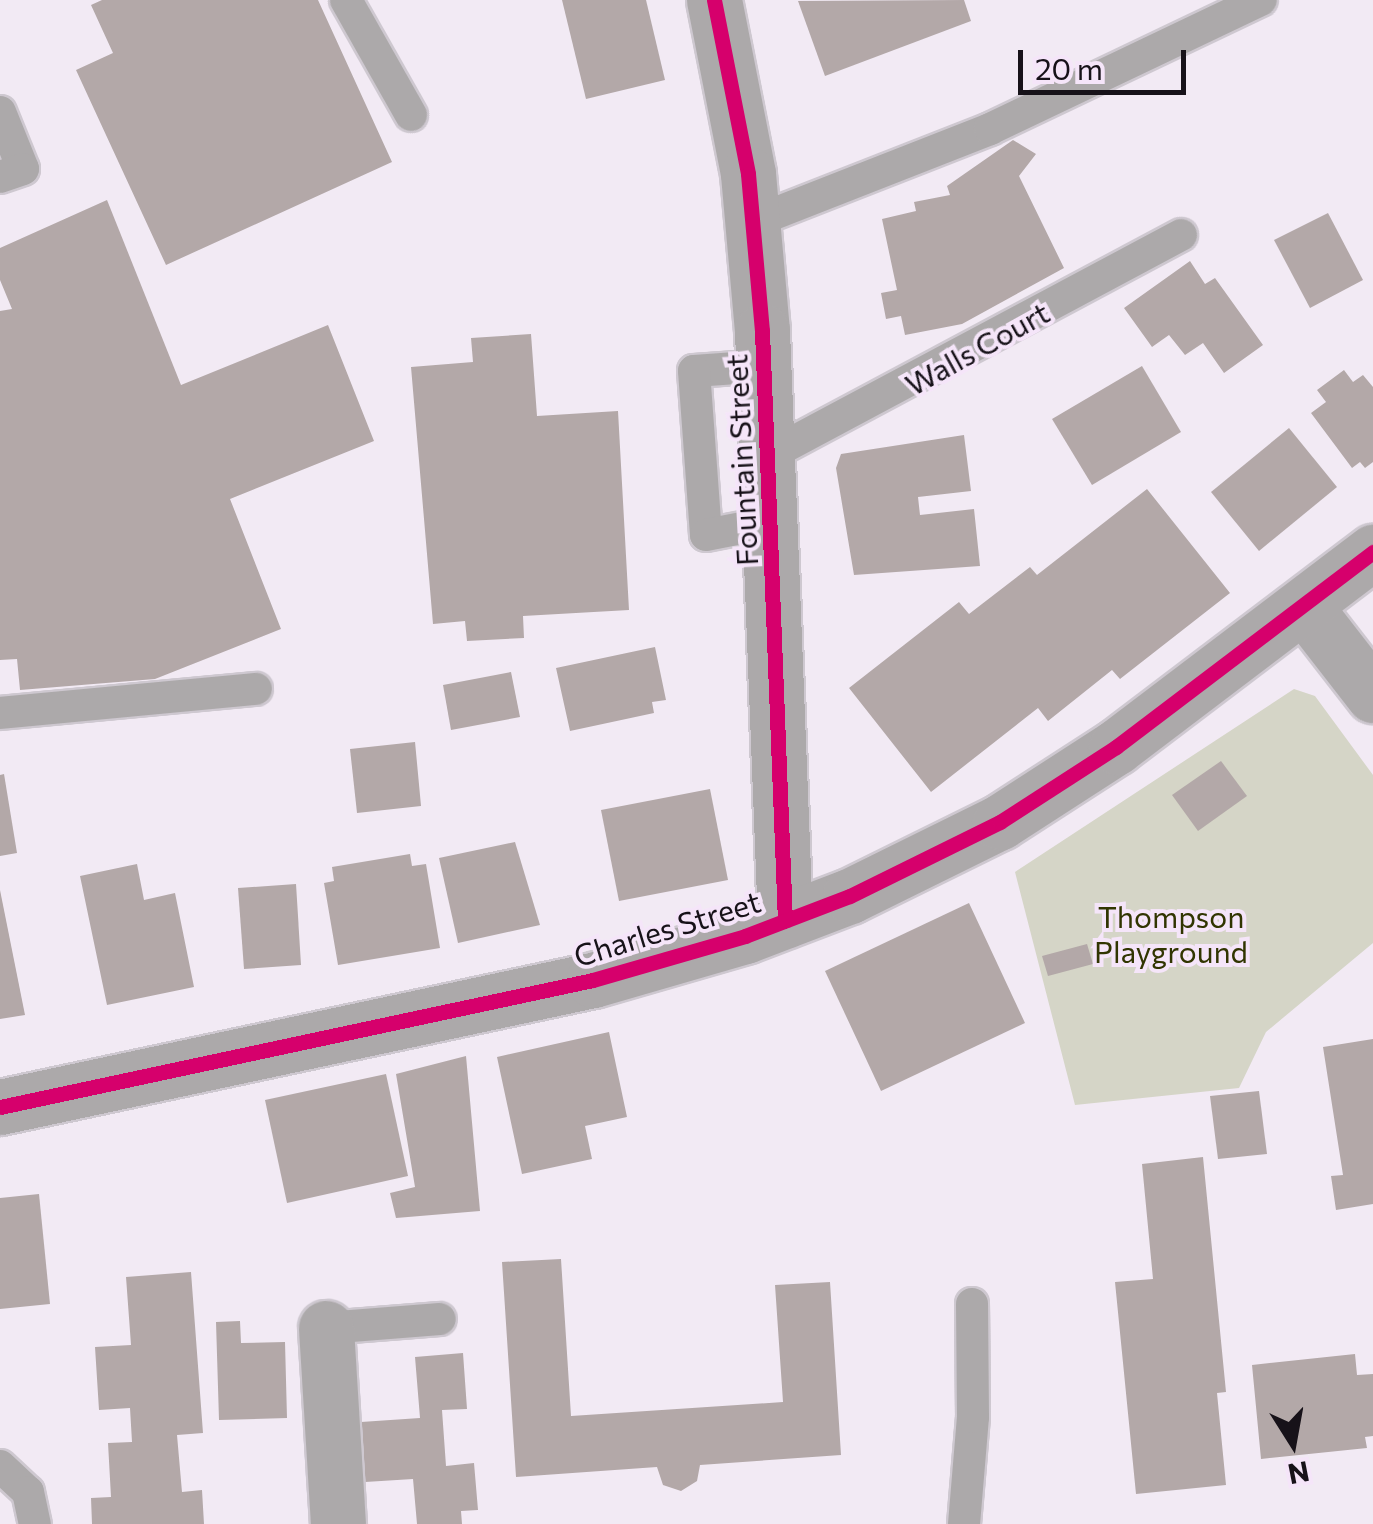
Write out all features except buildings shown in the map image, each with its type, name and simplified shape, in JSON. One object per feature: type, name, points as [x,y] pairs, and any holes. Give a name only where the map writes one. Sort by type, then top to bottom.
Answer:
[{"type":"street","name":"Fountain Street","points":[[714,0],[753,222],[769,455],[785,921]]},
{"type":"street","name":"Charles Street","points":[[0,1107],[593,980],[785,921],[1000,822],[1116,747],[1373,552]]},
{"type":"street","points":[[1304,606],[1373,695]]},
{"type":"street","points":[[326,1328],[338,1524]]},
{"type":"lane","points":[[346,0],[411,115]]},
{"type":"lane","points":[[753,222],[990,129],[1261,0]]},
{"type":"lane","points":[[0,112],[23,169],[0,176]]},
{"type":"lane","name":"Walls Court","points":[[769,455],[872,406],[1181,235]]},
{"type":"lane","points":[[764,366],[694,371],[706,535],[772,522]]},
{"type":"lane","points":[[0,713],[256,690]]},
{"type":"lane","points":[[964,1524],[973,1417],[972,1304]]},
{"type":"lane","points":[[326,1328],[440,1319]]},
{"type":"lane","points":[[0,1466],[28,1492],[35,1524]]},
{"type":"green space","name":"Thompson Playground","points":[[1294,689],[1315,696],[1373,775],[1373,943],[1266,1032],[1239,1088],[1075,1105],[1015,872]]},
{"type":"cycle path","points":[[714,0],[748,174],[762,331],[785,921]]},
{"type":"cycle path","points":[[0,1107],[593,980],[745,936],[850,896],[1000,822],[1116,747],[1373,552]]}]
